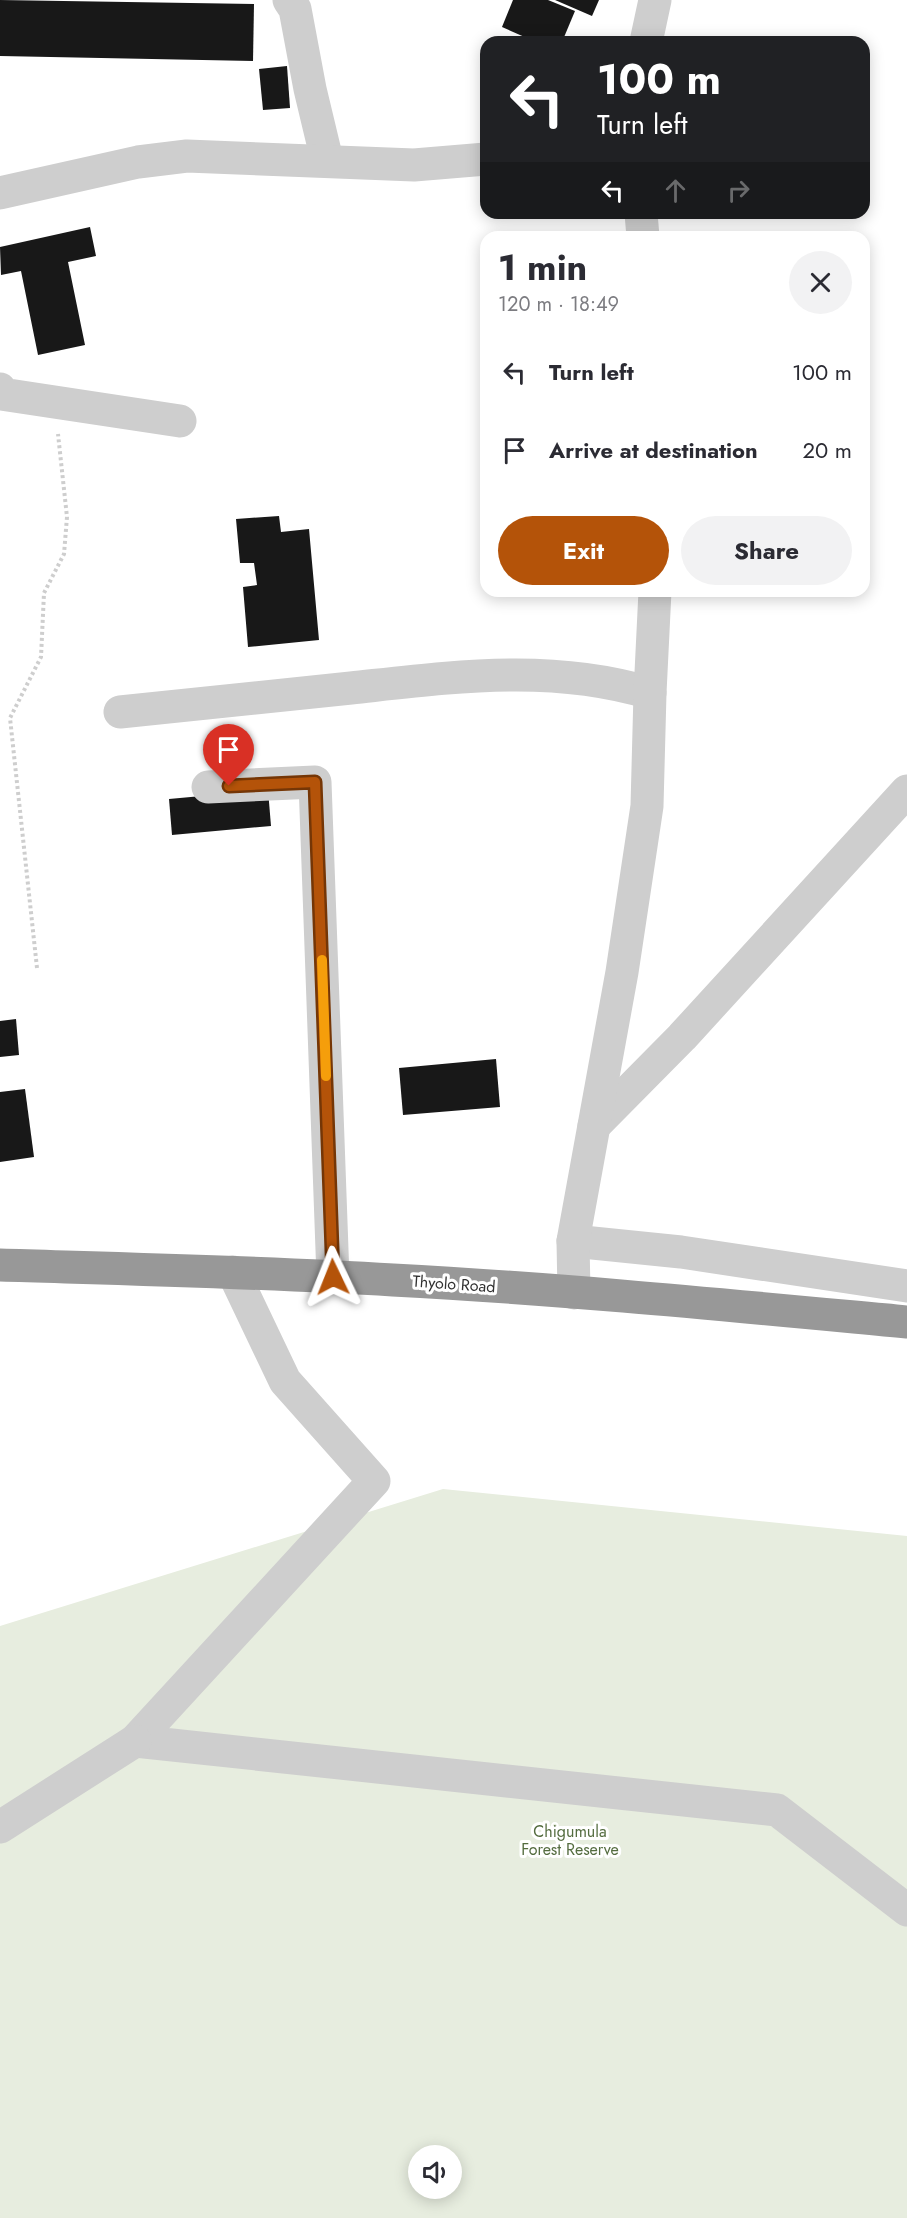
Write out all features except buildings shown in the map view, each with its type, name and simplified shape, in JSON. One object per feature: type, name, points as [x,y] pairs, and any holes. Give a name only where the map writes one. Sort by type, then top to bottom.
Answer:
[{"type":"highway","name":"Thyolo Road","points":[[0,1265],[333,1277],[704,1302],[907,1322]]},
{"type":"street","points":[[289,0],[295,9],[310,89],[327,160]]},
{"type":"street","points":[[647,36],[655,0]]},
{"type":"street","points":[[0,192],[138,162],[187,156],[414,165],[480,160]]},
{"type":"street","points":[[0,389],[2,394],[180,421]]},
{"type":"street","points":[[574,1293],[573,1241],[624,961],[647,806],[655,597]]},
{"type":"street","points":[[120,712],[407,682],[508,674],[596,680],[650,693]]},
{"type":"street","points":[[208,787],[315,782],[333,1277]]},
{"type":"street","points":[[594,1126],[682,1037],[907,791]]},
{"type":"street","points":[[573,1241],[681,1252],[907,1287]]},
{"type":"street","points":[[0,1827],[135,1741],[374,1481],[285,1381],[233,1272]]},
{"type":"street","points":[[135,1741],[777,1810],[907,1910]]},
{"type":"path","points":[[37,968],[10,718],[41,657],[44,594],[63,554],[67,517],[54,401]]},
{"type":"green space","name":"Chigumula Forest Reserve","points":[[443,1489],[907,1536],[907,2218],[0,2218],[0,1626]]},
{"type":"slow traffic","points":[[322,960],[326,1076]]},
{"type":"route","points":[[229,786],[315,782],[333,1277]]}]
